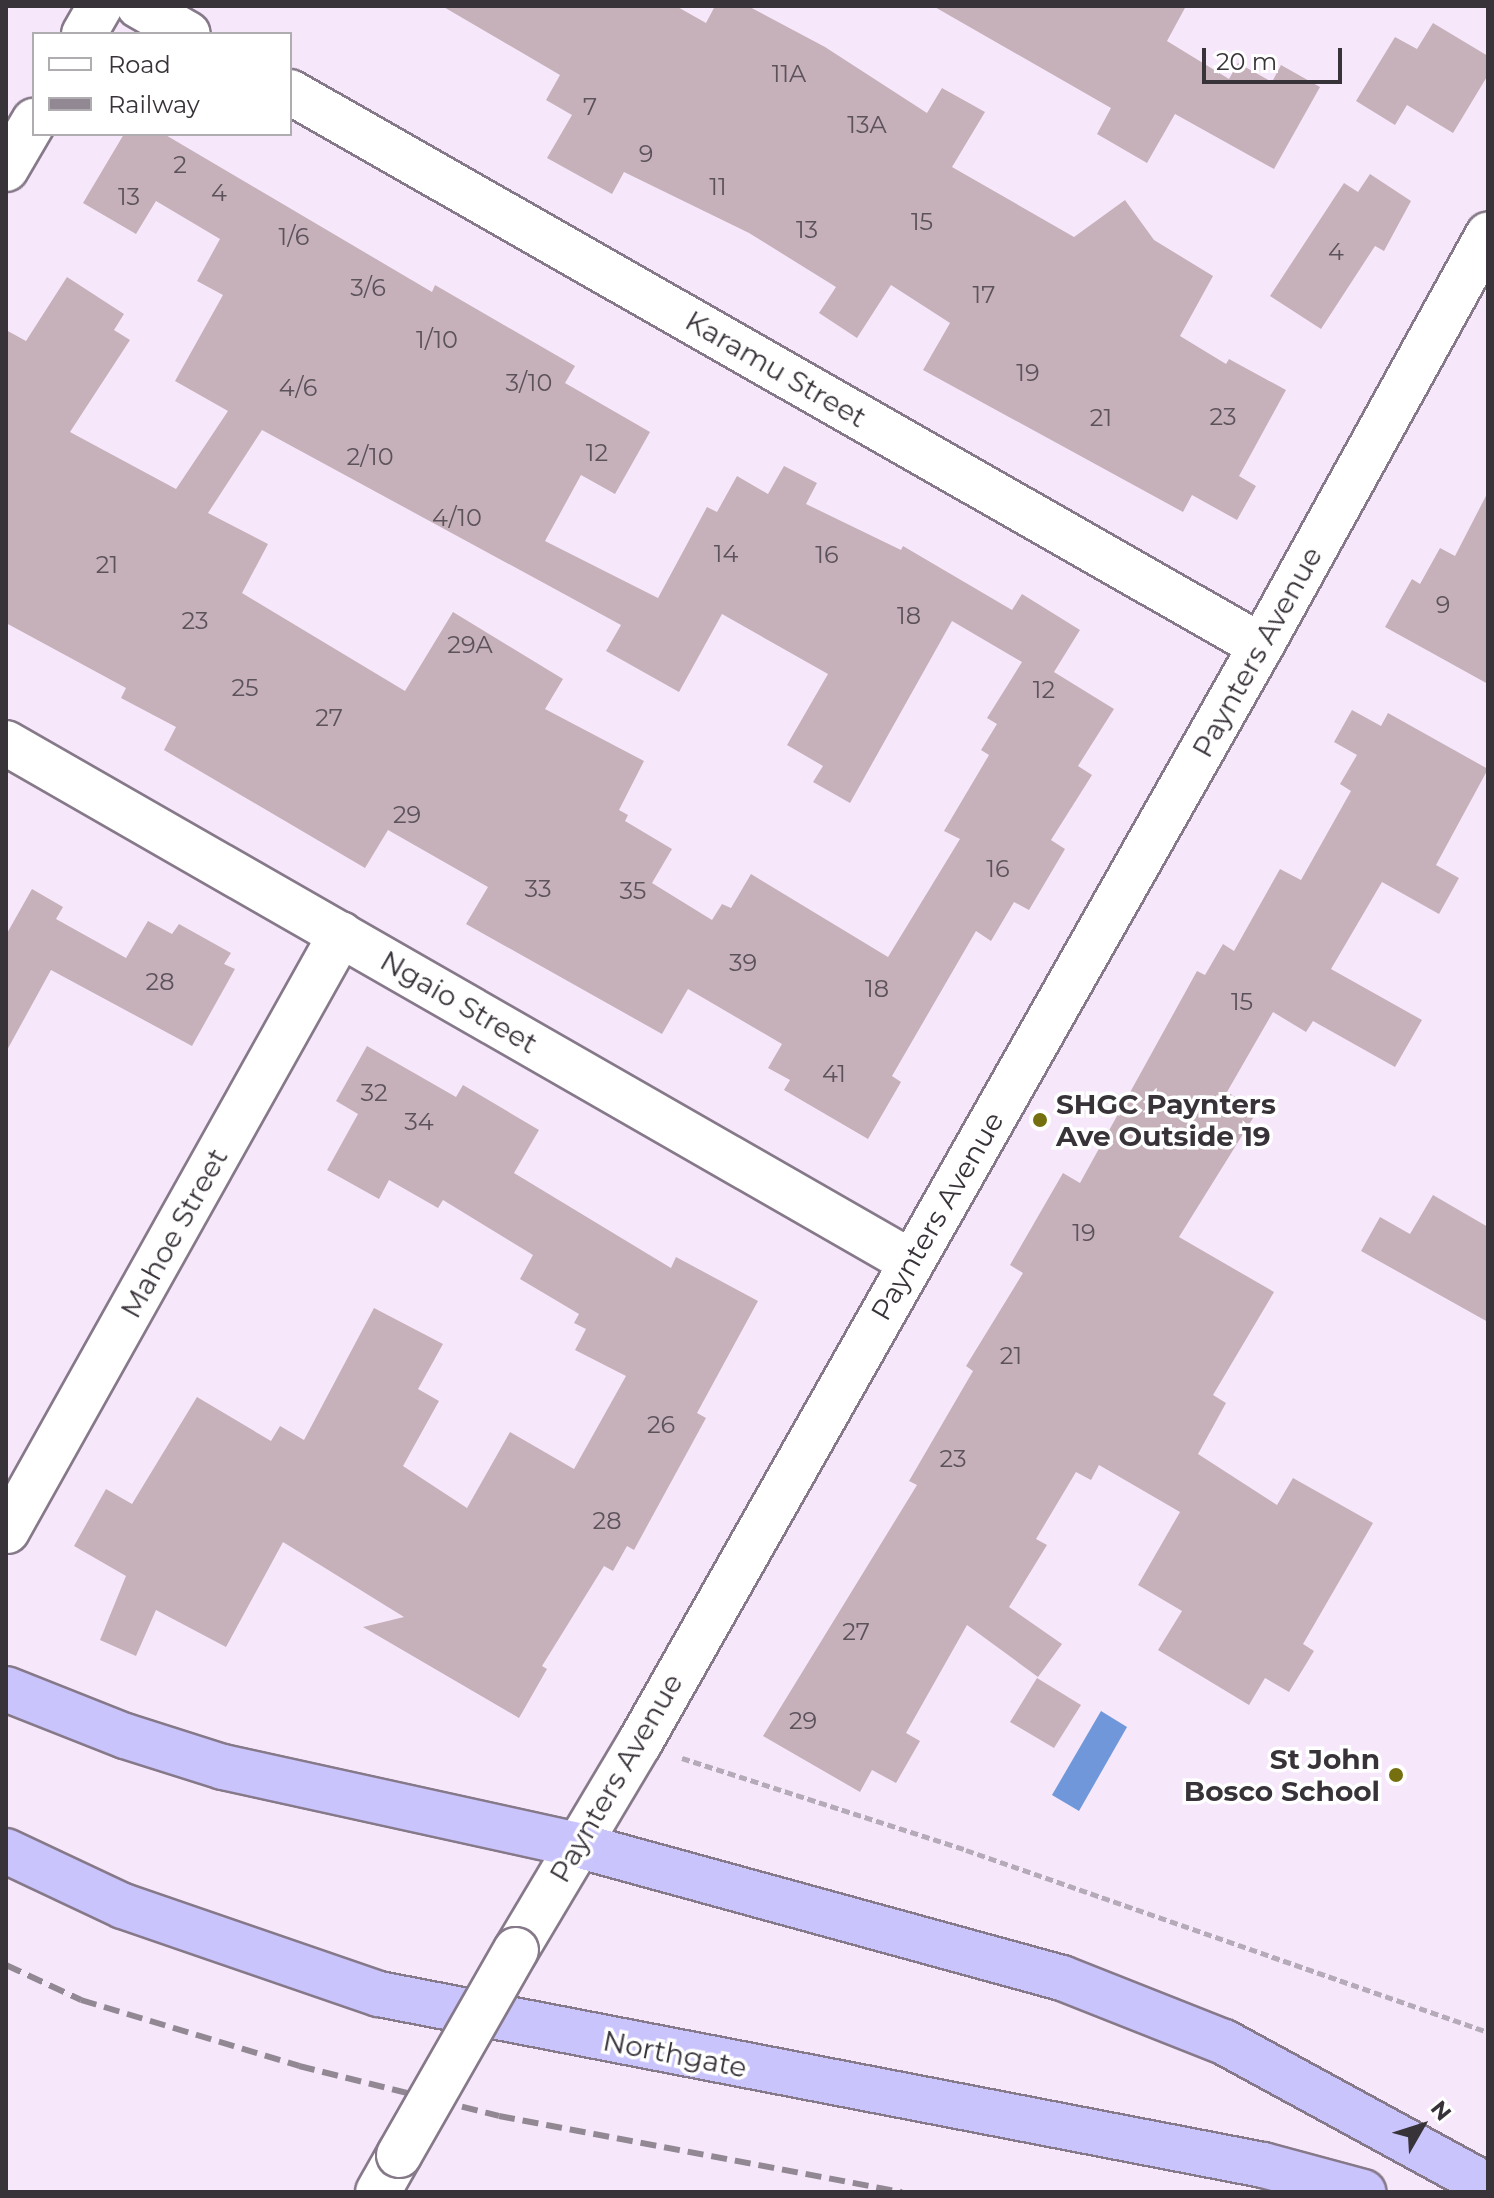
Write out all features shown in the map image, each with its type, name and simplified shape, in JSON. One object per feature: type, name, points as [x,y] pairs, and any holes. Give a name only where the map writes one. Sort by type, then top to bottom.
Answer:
[{"type":"highway","points":[[6,1689],[223,1767],[577,1845],[956,1947],[1089,1988],[1224,2042],[1488,2186]]},
{"type":"highway","name":"Northgate","points":[[6,1851],[123,1906],[379,1994],[1263,2165],[1363,2192]]},
{"type":"street","points":[[85,32],[100,6]]},
{"type":"street","points":[[139,6],[184,32]]},
{"type":"street","name":"Karamu Street","points":[[292,93],[1261,646]]},
{"type":"street","points":[[6,169],[32,124]]},
{"type":"street","name":"Paynters Avenue","points":[[378,2192],[577,1845],[639,1744],[1261,646],[1488,234]]},
{"type":"street","name":"Ngaio Street","points":[[6,743],[911,1262]]},
{"type":"street","name":"Mahoe Street","points":[[7,1531],[341,934]]},
{"type":"path","points":[[639,1744],[980,1855],[1488,2032]]},
{"type":"water","points":[[1101,1711],[1127,1727],[1079,1811],[1052,1795]]},
{"type":"building","points":[[442,6],[676,6],[706,23],[715,6],[748,6],[825,47],[927,113],[942,88],[985,112],[952,167],[1074,237],[1125,200],[1154,240],[1213,276],[1180,336],[1226,364],[1229,359],[1286,390],[1239,476],[1256,486],[1237,520],[1192,495],[1183,512],[923,370],[950,323],[891,285],[857,338],[819,313],[836,287],[749,233],[624,172],[612,194],[547,158],[572,115],[546,100],[560,75]]},
{"type":"building","points":[[933,6],[1186,6],[1167,41],[1229,79],[1238,63],[1272,82],[1281,65],[1320,87],[1274,169],[1175,114],[1147,163],[1097,134],[1111,108]]},
{"type":"building","points":[[1433,23],[1488,56],[1488,75],[1453,133],[1407,105],[1395,125],[1356,101],[1395,37],[1417,49]]},
{"type":"building","points":[[123,136],[167,136],[432,292],[435,285],[575,366],[565,383],[650,432],[615,494],[581,475],[545,541],[658,598],[707,507],[717,512],[737,476],[768,494],[784,466],[817,483],[806,504],[901,550],[903,546],[1012,610],[1022,594],[1080,630],[1054,672],[1114,709],[1078,766],[1092,775],[1051,840],[1065,849],[1029,910],[1014,902],[991,941],[976,931],[892,1076],[901,1082],[868,1139],[784,1090],[790,1080],[768,1068],[782,1044],[688,989],[662,1034],[466,924],[488,887],[388,830],[365,868],[164,750],[176,727],[121,698],[126,688],[6,623],[6,330],[26,341],[67,277],[124,314],[114,330],[130,340],[70,432],[176,489],[228,411],[175,381],[223,295],[197,281],[220,239],[156,201],[136,234],[83,203]],"holes":[[[262,430],[621,625],[606,651],[679,692],[722,614],[828,674],[787,745],[823,766],[813,782],[850,803],[952,621],[1022,662],[987,718],[997,724],[981,750],[989,755],[944,831],[960,839],[888,957],[751,874],[731,908],[722,904],[712,920],[652,883],[672,849],[625,821],[628,815],[619,810],[644,761],[545,709],[563,679],[453,612],[405,691],[242,593],[268,544],[208,513]]]},
{"type":"building","points":[[1370,174],[1411,201],[1384,251],[1375,246],[1321,329],[1270,296],[1344,183],[1358,192]]},
{"type":"building","points":[[1488,492],[1488,684],[1385,627],[1412,579],[1420,584],[1440,548],[1455,556]]},
{"type":"building","points":[[1352,710],[1381,726],[1388,713],[1488,769],[1436,865],[1459,878],[1439,914],[1382,882],[1331,969],[1422,1020],[1395,1067],[1313,1021],[1306,1032],[1273,1012],[1227,1092],[1258,1110],[1179,1237],[1274,1292],[1213,1395],[1226,1403],[1198,1454],[1277,1505],[1293,1478],[1373,1523],[1303,1644],[1314,1651],[1289,1692],[1265,1678],[1249,1705],[1158,1650],[1182,1611],[1138,1585],[1180,1512],[1099,1465],[1091,1480],[1076,1472],[1036,1539],[1047,1545],[1009,1607],[1062,1644],[1038,1677],[967,1625],[906,1733],[920,1741],[896,1783],[872,1770],[860,1792],[763,1736],[917,1485],[909,1481],[973,1371],[966,1366],[1023,1273],[1010,1265],[1063,1173],[1080,1183],[1197,971],[1205,975],[1223,944],[1234,951],[1280,869],[1301,880],[1351,791],[1340,784],[1357,755],[1334,742]]},
{"type":"building","points":[[32,889],[63,907],[56,919],[126,958],[148,921],[172,934],[179,924],[231,953],[224,964],[235,969],[192,1046],[51,970],[6,1052],[6,935]]},
{"type":"building","points":[[367,1046],[456,1097],[463,1085],[539,1130],[514,1173],[671,1268],[676,1257],[758,1301],[697,1413],[706,1418],[634,1550],[627,1546],[613,1571],[604,1566],[542,1666],[547,1669],[519,1718],[363,1627],[404,1617],[283,1542],[226,1647],[156,1610],[136,1656],[100,1640],[126,1576],[74,1546],[106,1489],[132,1504],[197,1397],[271,1441],[280,1426],[304,1440],[374,1308],[443,1344],[418,1389],[439,1401],[403,1466],[467,1508],[510,1432],[574,1469],[626,1376],[575,1350],[586,1329],[574,1323],[579,1314],[520,1279],[533,1255],[443,1200],[438,1208],[389,1180],[379,1199],[327,1170],[358,1114],[336,1101]]},
{"type":"building","points":[[1433,1195],[1488,1227],[1488,1322],[1361,1251],[1380,1217],[1410,1234]]},
{"type":"building","points":[[1037,1678],[1081,1705],[1054,1748],[1010,1722]]},
{"type":"railway","points":[[6,1965],[81,2000],[299,2066],[499,2116],[902,2192]]},
{"type":"place","name":"SHGC Paynters Ave Outside 19","points":[[1040,1120]]},
{"type":"place","name":"St John Bosco School","points":[[1396,1775]]}]
